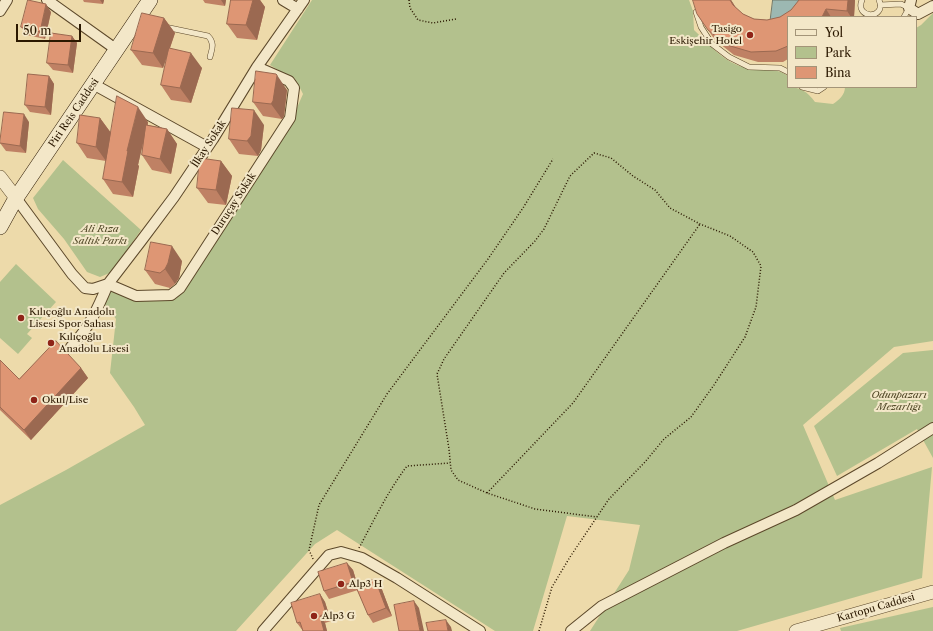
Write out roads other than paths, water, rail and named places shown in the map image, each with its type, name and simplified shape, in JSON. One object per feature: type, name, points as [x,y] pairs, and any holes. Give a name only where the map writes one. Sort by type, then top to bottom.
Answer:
[{"type":"main road","name":"Piri Reis Caddesi","points":[[0,227],[16,198],[93,84],[140,21],[150,0]]},
{"type":"street","points":[[0,11],[8,0]]},
{"type":"street","points":[[47,0],[117,50]]},
{"type":"street","points":[[283,0],[301,4]]},
{"type":"street","name":"İlkay Sokak","points":[[71,347],[82,336],[95,315],[108,284],[142,241],[207,147],[257,67],[301,4]]},
{"type":"street","points":[[908,8],[918,14],[933,6]]},
{"type":"street","name":"Duruçay Sokak","points":[[108,284],[136,296],[171,295],[180,288],[290,118],[294,88],[289,81],[257,67]]},
{"type":"street","points":[[93,84],[207,147]]},
{"type":"street","points":[[0,177],[72,274],[85,288],[93,289],[108,284]]},
{"type":"street","points":[[571,631],[602,606],[724,543],[796,510],[878,463],[933,428]]},
{"type":"street","points":[[915,439],[933,433]]},
{"type":"street","points":[[266,630],[329,555],[341,552],[362,558],[397,578],[480,631]]},
{"type":"street","name":"Kartopu Caddesi","points":[[796,631],[933,592]]},
{"type":"lane","points":[[862,0],[860,6],[861,9],[869,15],[878,12],[880,3],[901,4],[908,8]]},
{"type":"lane","points":[[696,12],[701,27],[712,44],[729,58],[749,67],[780,68],[787,72]]},
{"type":"lane","points":[[158,25],[208,36],[212,40],[213,44],[210,57]]},
{"type":"lane","points":[[806,88],[818,91],[822,88]]},
{"type":"water","points":[[773,0],[801,0],[787,17],[770,24]]},
{"type":"place","name":"Tasigo Eskişehir Hotel","points":[[750,35]]},
{"type":"place","name":"Kılıçoğlu Anadolu Lisesi Spor Sahası","points":[[21,318]]},
{"type":"place","name":"Kılıçoğlu Anadolu Lisesi","points":[[51,343]]},
{"type":"place","name":"Okul/Lise","points":[[34,400]]},
{"type":"place","name":"Alp3 H","points":[[341,584]]},
{"type":"place","name":"Alp3 G","points":[[314,616]]},
{"type":"park label","name":"Ali Rıza Saltık Parkı","points":[[100,234]]},
{"type":"park label","name":"Odunpazarı Mezarlığı","points":[[899,400]]}]
